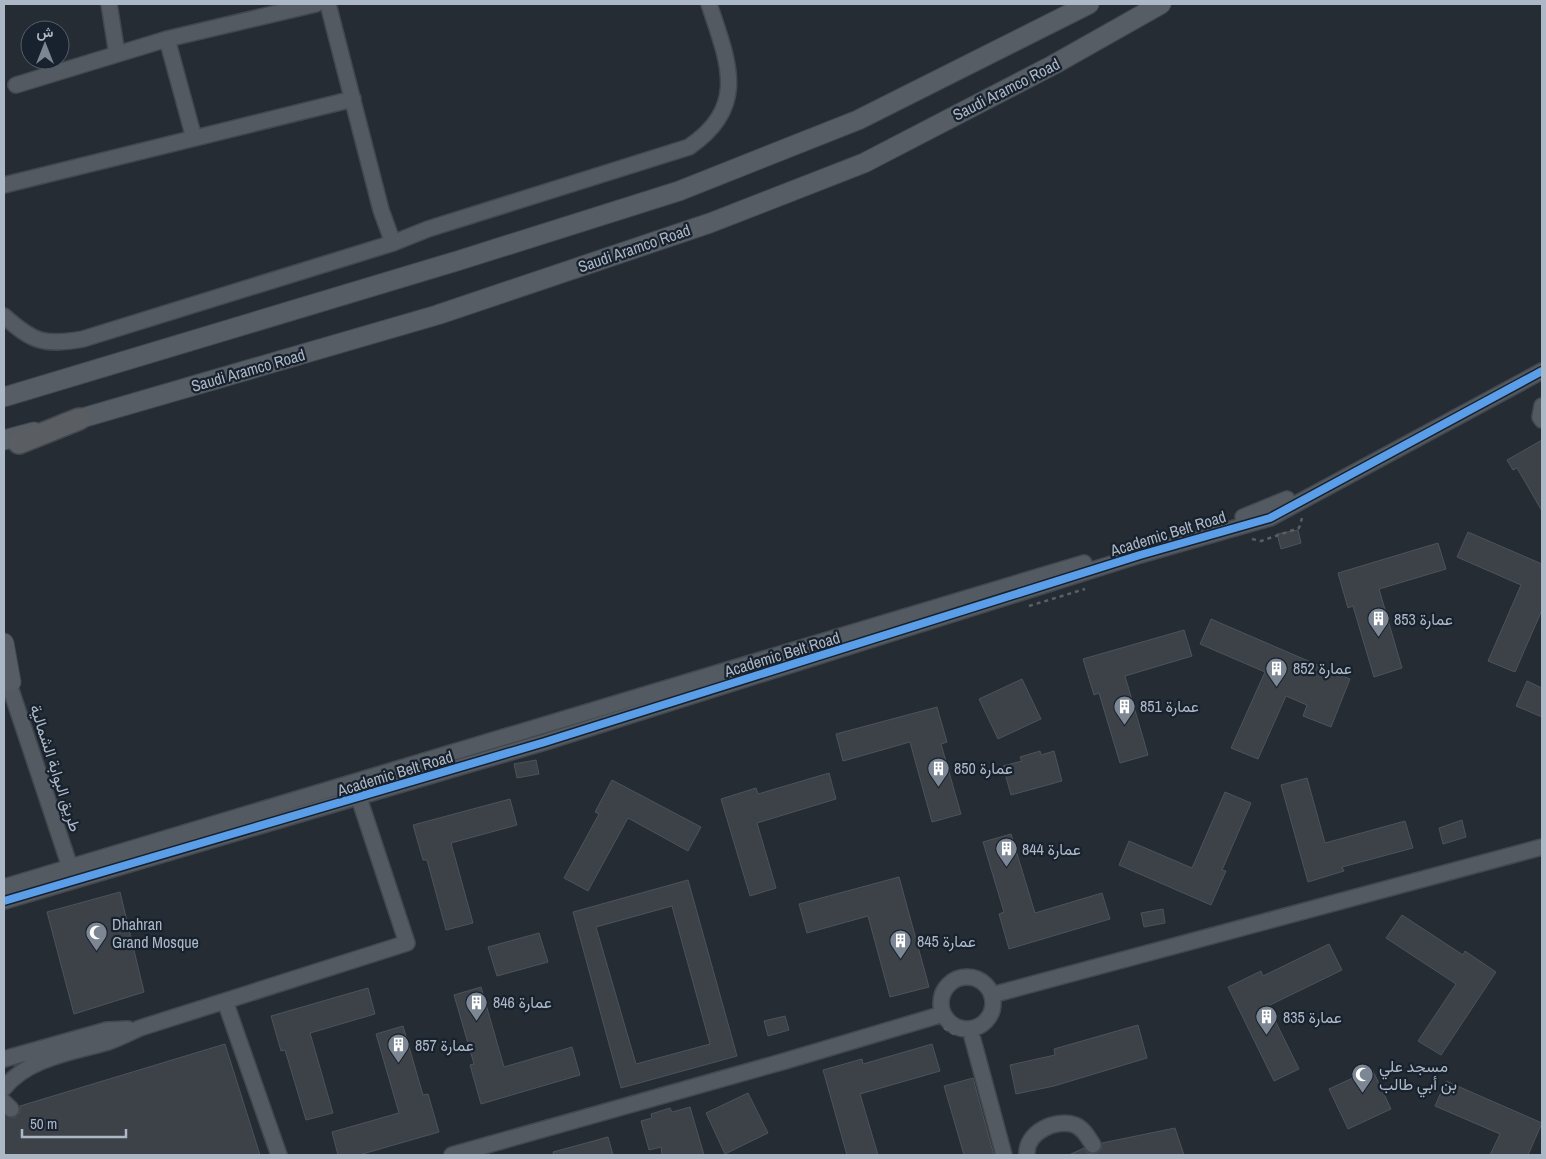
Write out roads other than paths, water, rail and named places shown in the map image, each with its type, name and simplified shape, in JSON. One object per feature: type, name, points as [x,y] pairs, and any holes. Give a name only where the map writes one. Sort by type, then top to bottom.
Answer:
[{"type":"highway","points":[[9,445],[78,419]]},
{"type":"main road","points":[[4,397],[448,264],[679,191],[858,120],[1090,4]]},
{"type":"main road","name":"Saudi Aramco Road","points":[[78,419],[437,314],[719,219],[864,163],[1053,66],[1161,4]]},
{"type":"main road","points":[[4,643],[7,676]]},
{"type":"street","points":[[109,4],[117,54]]},
{"type":"street","points":[[16,85],[167,39],[316,4]]},
{"type":"street","points":[[328,4],[381,210],[393,243]]},
{"type":"street","points":[[4,316],[25,335],[56,344],[83,339],[393,243],[428,229],[689,147],[707,134],[727,104],[728,61],[709,4]]},
{"type":"street","points":[[167,39],[194,138]]},
{"type":"street","points":[[4,185],[353,99]]},
{"type":"street","name":"Academic Belt Road","points":[[4,901],[72,873],[1243,517],[1283,501],[1542,359]]},
{"type":"street","name":"Academic Belt Road","points":[[4,888],[72,873],[359,798],[1048,586],[1140,555],[1270,518],[1542,371]]},
{"type":"street","points":[[1542,406],[1540,417],[1542,420]]},
{"type":"street","name":"طريق البوابة الشمالية","points":[[7,676],[72,873]]},
{"type":"street","points":[[4,1088],[9,1082],[44,1060],[110,1041],[140,1028],[407,943],[359,798]]},
{"type":"street","points":[[992,995],[1542,847]]},
{"type":"street","points":[[941,1019],[942,997],[950,983],[958,979],[974,978],[982,982],[992,995],[992,1010],[989,1017],[978,1027],[964,1032]]},
{"type":"street","points":[[225,1001],[279,1155]]},
{"type":"street","points":[[452,1155],[468,1153],[785,1061],[941,1019],[964,1032],[1004,1155]]},
{"type":"street","points":[[4,1059],[107,1030],[140,1028]]},
{"type":"street","points":[[1027,1155],[1028,1143],[1032,1136],[1040,1130],[1052,1126],[1074,1124],[1083,1130],[1093,1145]]},
{"type":"place","name":"عمارة 853","points":[[1378,638]]},
{"type":"place","name":"عمارة 852","points":[[1277,687]]},
{"type":"place","name":"عمارة 851","points":[[1124,725]]},
{"type":"place","name":"عمارة 850","points":[[938,787]]},
{"type":"place","name":"عمارة 844","points":[[1006,868]]},
{"type":"place","name":"Dhahran Grand Mosque","points":[[96,952]]},
{"type":"place","name":"عمارة 845","points":[[901,960]]},
{"type":"place","name":"عمارة 846","points":[[477,1021]]},
{"type":"place","name":"عمارة 835","points":[[1267,1036]]},
{"type":"place","name":"عمارة 857","points":[[399,1064]]},
{"type":"place","name":"مسجد علي بن أبي طالب","points":[[1363,1094]]}]
